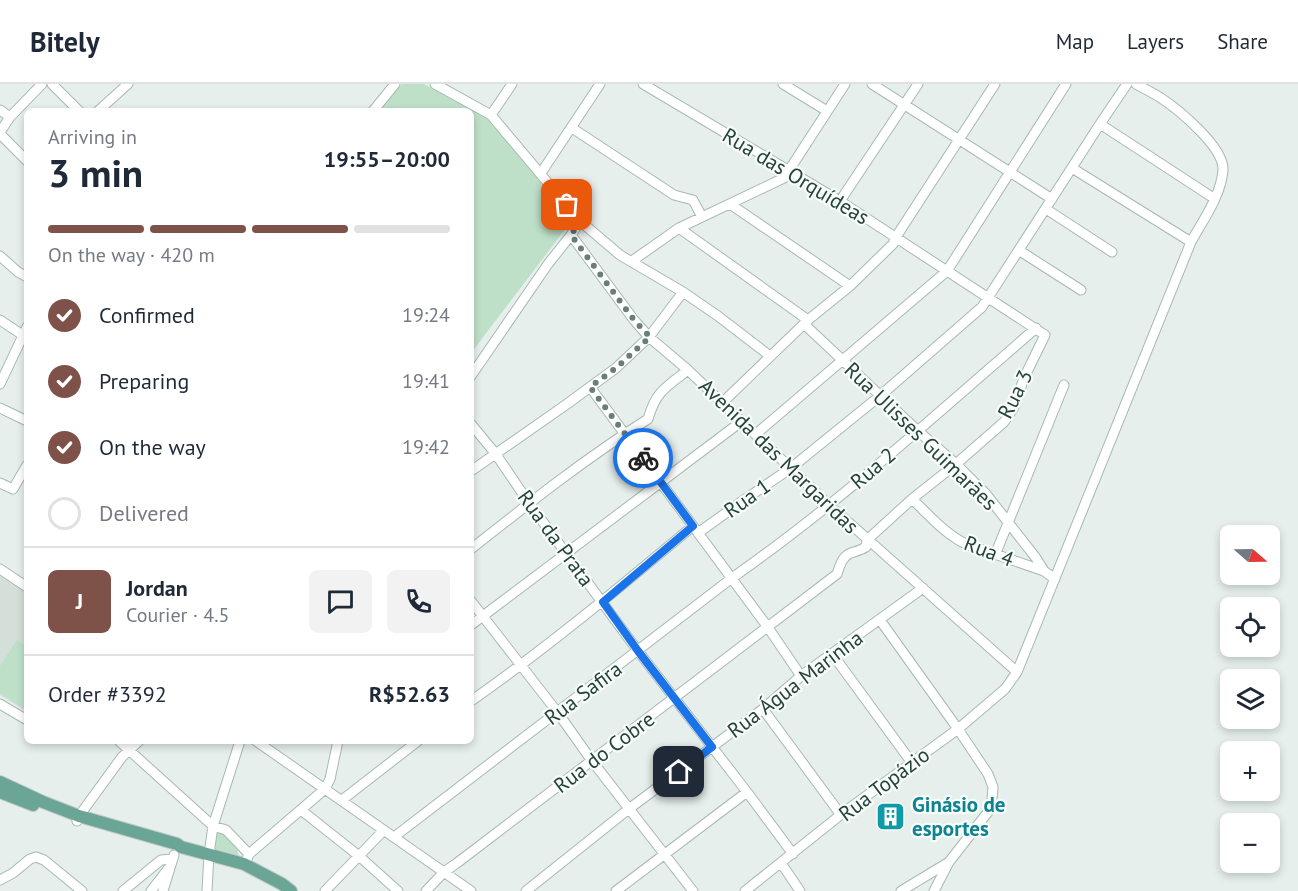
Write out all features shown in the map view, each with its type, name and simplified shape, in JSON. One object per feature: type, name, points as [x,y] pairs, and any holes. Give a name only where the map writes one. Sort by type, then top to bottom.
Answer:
[{"type":"main road","points":[[0,782],[78,818]]},
{"type":"main road","points":[[0,792],[176,853],[247,859],[291,891]]},
{"type":"street","points":[[24,158],[0,133],[10,117],[42,84]]},
{"type":"street","points":[[52,84],[76,108]]},
{"type":"street","points":[[102,108],[128,84]]},
{"type":"street","points":[[375,108],[395,84]]},
{"type":"street","points":[[435,84],[491,115],[580,221],[620,255],[683,292],[770,356]]},
{"type":"street","points":[[491,115],[512,84]]},
{"type":"street","points":[[541,174],[600,84]]},
{"type":"street","name":"Rua das Orquídeas","points":[[643,84],[840,201],[1046,335]]},
{"type":"street","points":[[783,84],[827,111]]},
{"type":"street","points":[[632,261],[679,228],[784,178],[845,84]]},
{"type":"street","points":[[872,84],[1052,199]]},
{"type":"street","points":[[840,201],[918,84]]},
{"type":"street","points":[[722,403],[806,322],[850,286],[894,244],[896,237],[995,84]]},
{"type":"street","points":[[756,434],[947,271],[1066,84]]},
{"type":"street","name":"Rua 1","points":[[474,699],[522,666],[695,530],[791,468],[881,395],[982,307],[1127,84]]},
{"type":"street","name":"Rua Topázio","points":[[745,891],[841,815],[958,729],[1005,689],[1017,672],[1191,242],[1215,199],[1223,173],[1223,165],[1215,148],[1178,110],[1137,84]]},
{"type":"street","points":[[0,110],[10,117]]},
{"type":"street","points":[[1100,124],[1215,199]]},
{"type":"street","points":[[572,128],[674,195],[693,200],[702,217]]},
{"type":"street","points":[[1072,168],[1191,242]]},
{"type":"street","points":[[730,204],[850,286]]},
{"type":"street","points":[[1046,209],[1112,252]]},
{"type":"street","points":[[474,372],[580,221]]},
{"type":"street","name":"Rua Ulisses Guimarães","points":[[679,228],[806,322],[843,360],[986,494],[1044,571],[1055,579]]},
{"type":"street","name":"Avenida das Margaridas","points":[[571,235],[634,320],[650,337],[688,370],[867,540],[1017,672]]},
{"type":"street","points":[[1020,251],[1081,290]]},
{"type":"street","points":[[0,256],[24,275]]},
{"type":"street","points":[[474,469],[616,368],[650,337],[683,292]]},
{"type":"street","points":[[0,320],[24,333]]},
{"type":"street","name":"Rua 2","points":[[829,505],[1036,328]]},
{"type":"street","name":"Rua 3","points":[[867,540],[1004,422],[1010,414],[1024,378],[1046,335]]},
{"type":"street","points":[[0,384],[24,338]]},
{"type":"street","points":[[474,547],[529,503],[648,419],[652,404],[662,390],[688,370]]},
{"type":"street","points":[[995,555],[1064,384]]},
{"type":"street","points":[[590,387],[767,626],[801,676]]},
{"type":"street","points":[[0,408],[24,420]]},
{"type":"street","points":[[474,623],[742,421]]},
{"type":"street","name":"Rua da Prata","points":[[474,428],[495,453],[638,651],[793,854]]},
{"type":"street","points":[[0,483],[13,489],[24,474]]},
{"type":"street","name":"Rua 4","points":[[912,499],[957,540],[1044,571]]},
{"type":"street","name":"Rua Safira","points":[[394,837],[829,505]]},
{"type":"street","name":"Rua do Cobre","points":[[426,891],[444,872],[837,574],[848,554],[866,547],[867,540]]},
{"type":"street","points":[[0,569],[24,585]]},
{"type":"street","name":"Rua Água Marinha","points":[[526,891],[630,808],[763,709],[801,676],[923,588]]},
{"type":"street","points":[[474,605],[693,891]]},
{"type":"street","points":[[880,620],[958,729],[988,774],[993,787],[988,812],[949,862],[934,891]]},
{"type":"street","points":[[833,655],[912,763]]},
{"type":"street","points":[[0,704],[24,718]]},
{"type":"street","points":[[763,709],[841,815]]},
{"type":"street","points":[[123,744],[213,826],[226,830],[247,859],[325,789],[330,779],[337,744]]},
{"type":"street","points":[[78,818],[122,757],[136,744]]},
{"type":"street","points":[[207,891],[213,826],[239,744]]},
{"type":"street","points":[[260,744],[471,891]]},
{"type":"street","points":[[342,800],[414,744]]},
{"type":"street","points":[[616,891],[747,792]]},
{"type":"street","points":[[301,810],[359,856],[398,891]]},
{"type":"street","points":[[325,891],[384,830]]},
{"type":"street","points":[[123,891],[161,860],[176,853]]},
{"type":"street","points":[[151,891],[176,853]]},
{"type":"street","points":[[163,891],[176,853]]},
{"type":"street","points":[[0,880],[36,857],[44,860],[82,891]]},
{"type":"street","points":[[901,891],[949,862]]},
{"type":"street","points":[[781,863],[800,891]]},
{"type":"shaded area","points":[[0,575],[24,590],[24,710],[0,695]]},
{"type":"green space","points":[[402,84],[424,84],[468,108],[382,108]]},
{"type":"green space","points":[[474,111],[487,118],[573,219],[474,349]]},
{"type":"green space","points":[[17,640],[24,644],[24,709],[0,693],[0,666]]},
{"type":"green space","points":[[216,829],[224,831],[237,846],[239,859],[212,850]]},
{"type":"way so far","points":[[567,205],[580,221],[571,235],[634,320],[650,337],[616,368],[590,387],[643,458]]},
{"type":"place","name":"Ginásio de esportes","points":[[891,816]]},
{"type":"route","points":[[643,458],[693,526],[603,602],[712,747],[679,772]]}]
